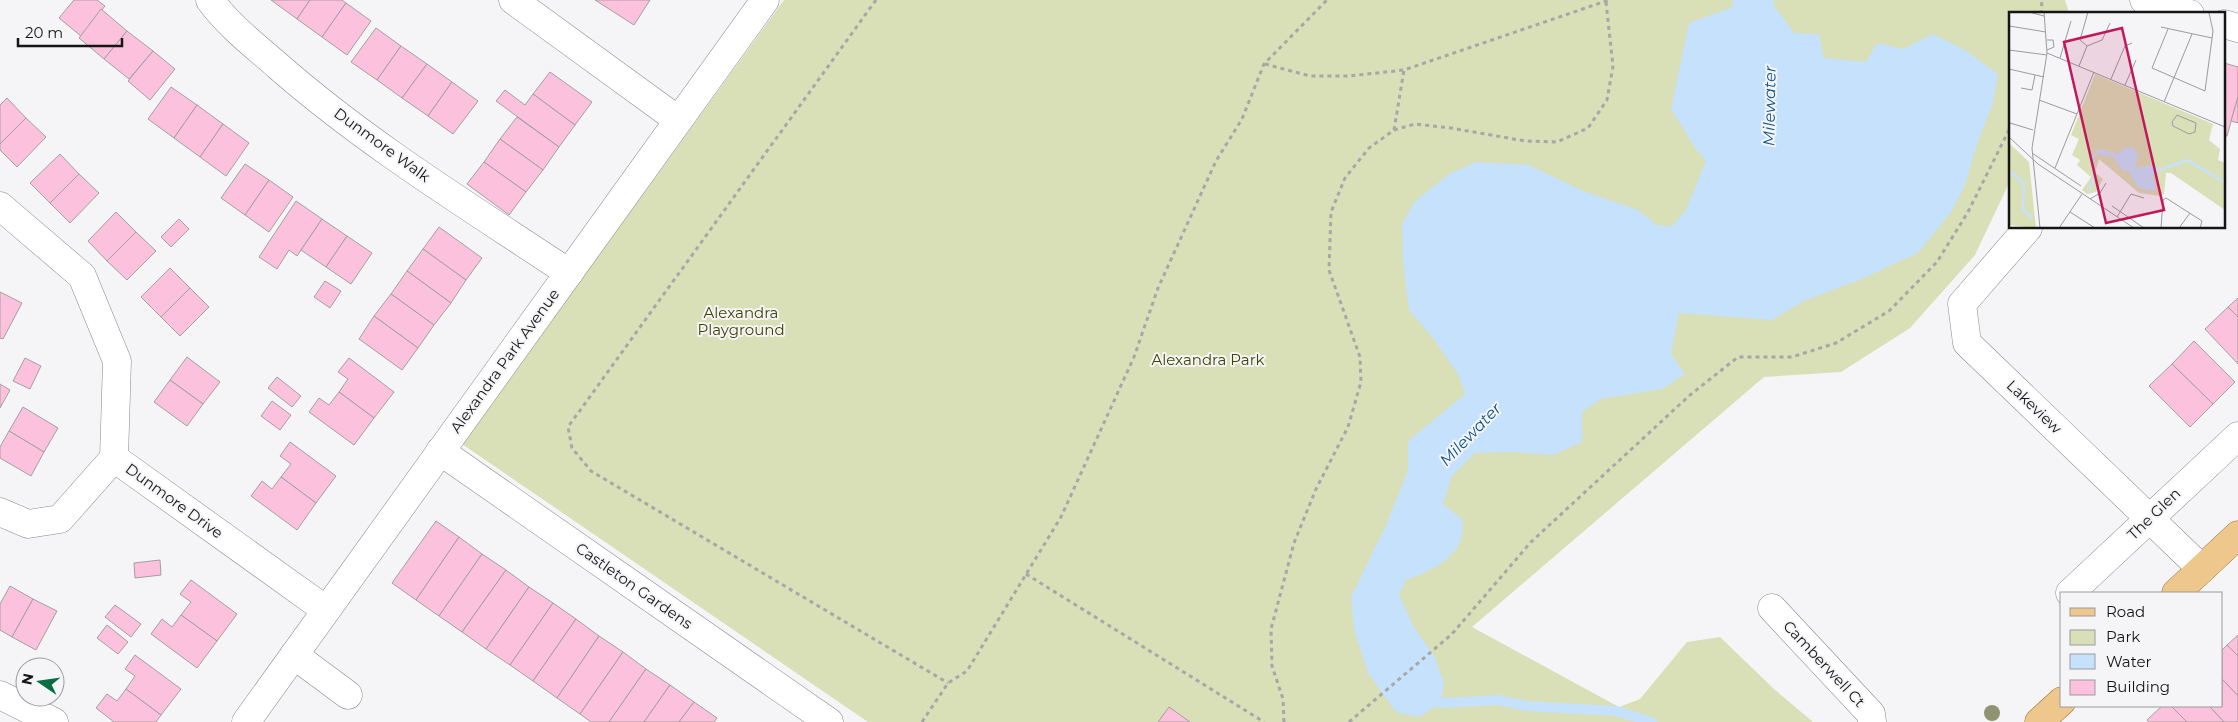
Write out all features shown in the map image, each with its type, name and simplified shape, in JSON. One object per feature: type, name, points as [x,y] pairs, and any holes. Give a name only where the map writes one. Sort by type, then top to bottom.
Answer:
[{"type":"main road","points":[[2177,592],[2238,535]]},
{"type":"main road","points":[[2039,722],[2060,703]]},
{"type":"street","name":"Dunmore Walk","points":[[210,0],[221,16],[298,83],[379,146],[569,273]]},
{"type":"street","points":[[513,0],[678,120]]},
{"type":"street","name":"Alexandra Park Avenue","points":[[246,722],[764,0]]},
{"type":"street","points":[[2144,0],[2183,12]]},
{"type":"street","points":[[0,206],[82,276],[117,361],[114,458]]},
{"type":"street","name":"Lakeview","points":[[2027,229],[1962,304],[1968,343],[2202,569]]},
{"type":"street","name":"The Glen","points":[[2071,592],[2238,436]]},
{"type":"street","name":"Castleton Gardens","points":[[440,451],[828,722]]},
{"type":"street","name":"Dunmore Drive","points":[[0,512],[28,524],[60,519],[114,458],[326,610]]},
{"type":"street","name":"Camberwell Ct","points":[[1772,608],[1871,714],[1872,722]]},
{"type":"street","points":[[294,655],[348,696]]},
{"type":"street","points":[[0,695],[54,722]]},
{"type":"path","points":[[876,0],[568,427],[572,448],[591,471],[948,683]]},
{"type":"path","points":[[922,722],[948,683],[966,671],[1062,517],[1134,356],[1158,288],[1216,161],[1242,119],[1264,64],[1327,0]]},
{"type":"path","points":[[1264,64],[1310,76],[1349,76],[1404,70],[1608,1],[1613,66],[1607,100],[1588,128],[1557,142],[1525,141],[1451,128],[1415,124],[1394,130],[1369,148],[1345,178],[1331,212],[1329,270],[1360,357],[1361,382],[1348,428],[1316,489],[1294,543],[1271,629],[1272,666],[1283,699],[1284,722]]},
{"type":"path","points":[[1394,130],[1404,70]]},
{"type":"path","points":[[1349,722],[1452,634],[1531,542],[1690,395],[1738,357],[1792,357],[1836,343],[1889,311],[1937,262],[1968,212],[2009,130]]},
{"type":"path","points":[[1026,574],[1264,722]]},
{"type":"green space","name":"Alexandra Park","points":[[784,0],[2065,0],[2068,9],[2067,12],[2009,12],[2009,183],[1975,255],[1910,328],[1841,372],[1764,377],[1472,627],[1619,707],[1640,699],[1687,642],[1720,637],[1774,689],[1813,722],[868,722],[462,444]]},
{"type":"water","points":[[1733,0],[1775,0],[1773,4],[1794,33],[1819,34],[1824,58],[1866,62],[1877,43],[1903,49],[1933,34],[1965,50],[1998,74],[1993,103],[1977,144],[1965,185],[1951,212],[1918,253],[1864,278],[1804,301],[1772,320],[1679,313],[1671,354],[1685,374],[1662,389],[1601,399],[1582,412],[1582,442],[1554,455],[1511,452],[1475,453],[1452,476],[1443,504],[1463,520],[1462,537],[1457,547],[1438,566],[1406,580],[1399,595],[1414,627],[1435,657],[1444,683],[1441,703],[1419,717],[1396,712],[1368,673],[1354,630],[1351,597],[1386,525],[1408,470],[1408,441],[1465,394],[1458,374],[1432,337],[1409,310],[1403,262],[1402,224],[1415,201],[1449,174],[1476,162],[1529,165],[1581,190],[1638,210],[1657,225],[1672,226],[1686,210],[1706,161],[1695,148],[1671,109],[1689,23],[1732,7]]},
{"type":"building","points":[[74,0],[97,0],[105,6],[81,36],[59,18]]},
{"type":"building","points":[[271,0],[310,0],[297,19]]},
{"type":"building","points":[[310,0],[342,0],[346,3],[322,37],[297,19]]},
{"type":"building","points":[[595,0],[650,0],[634,25]]},
{"type":"building","points":[[346,3],[371,21],[347,55],[322,37]]},
{"type":"building","points":[[101,9],[127,31],[104,59],[79,38]]},
{"type":"building","points":[[376,28],[401,46],[377,80],[351,62]]},
{"type":"building","points":[[127,31],[153,51],[129,79],[104,59]]},
{"type":"building","points":[[401,46],[427,64],[402,98],[377,80]]},
{"type":"building","points":[[153,51],[175,69],[150,100],[128,81]]},
{"type":"building","points":[[427,64],[452,82],[428,116],[402,98]]},
{"type":"building","points":[[2226,64],[2238,67],[2238,97],[2227,136]]},
{"type":"building","points":[[550,72],[592,102],[575,125],[533,94]]},
{"type":"building","points":[[452,82],[478,101],[453,134],[428,116]]},
{"type":"building","points":[[171,87],[197,105],[174,138],[148,119]]},
{"type":"building","points":[[505,90],[525,105],[533,94],[575,125],[559,147],[496,101]]},
{"type":"building","points":[[2238,97],[2238,123],[2231,121]]},
{"type":"building","points":[[7,98],[26,118],[0,144],[0,105]]},
{"type":"building","points":[[197,105],[223,124],[200,157],[174,138]]},
{"type":"building","points":[[517,117],[559,147],[543,170],[500,139]]},
{"type":"building","points":[[26,118],[46,137],[17,167],[0,150],[0,144]]},
{"type":"building","points":[[223,124],[249,143],[226,176],[200,157]]},
{"type":"building","points":[[500,139],[543,170],[526,192],[484,162]]},
{"type":"building","points":[[60,154],[79,174],[50,203],[30,183]]},
{"type":"building","points":[[484,162],[526,192],[509,215],[467,184]]},
{"type":"building","points":[[245,164],[269,180],[245,215],[221,198]]},
{"type":"building","points":[[79,174],[99,193],[70,223],[50,203]]},
{"type":"building","points":[[269,180],[293,197],[269,232],[245,215]]},
{"type":"building","points":[[296,201],[322,219],[297,256],[289,250],[277,269],[259,257]]},
{"type":"building","points":[[116,212],[136,232],[107,261],[88,241]]},
{"type":"building","points":[[179,219],[189,229],[171,247],[161,237]]},
{"type":"building","points":[[322,219],[347,236],[326,267],[301,250]]},
{"type":"building","points":[[439,227],[482,258],[466,280],[423,249]]},
{"type":"building","points":[[136,232],[156,251],[127,280],[107,261]]},
{"type":"building","points":[[347,236],[372,253],[351,284],[326,267]]},
{"type":"building","points":[[423,249],[466,280],[451,303],[407,271]]},
{"type":"building","points":[[170,268],[190,288],[161,317],[141,297]]},
{"type":"building","points":[[407,271],[451,303],[434,325],[391,294]]},
{"type":"building","points":[[325,281],[341,291],[330,308],[314,297]]},
{"type":"building","points":[[190,288],[209,307],[180,336],[161,317]]},
{"type":"building","points":[[0,292],[22,303],[3,339],[0,338]]},
{"type":"building","points":[[391,294],[434,325],[418,348],[374,316]]},
{"type":"building","points":[[2238,298],[2238,317],[2228,307]]},
{"type":"building","points":[[2228,307],[2238,317],[2238,364],[2205,329]]},
{"type":"building","points":[[374,316],[418,348],[402,370],[359,339]]},
{"type":"building","points":[[2194,341],[2235,382],[2213,404],[2172,364]]},
{"type":"building","points":[[187,357],[220,382],[203,404],[170,380]]},
{"type":"building","points":[[25,358],[41,366],[30,389],[13,381]]},
{"type":"building","points":[[349,358],[394,392],[374,418],[339,392],[348,379],[338,372]]},
{"type":"building","points":[[2172,364],[2213,404],[2190,427],[2149,386]]},
{"type":"building","points":[[277,377],[301,396],[292,407],[268,388]]},
{"type":"building","points":[[170,380],[203,404],[187,426],[154,402]]},
{"type":"building","points":[[0,384],[10,390],[0,408]]},
{"type":"building","points":[[339,392],[374,418],[354,445],[309,412],[319,398],[329,405]]},
{"type":"building","points":[[272,401],[291,415],[280,430],[261,416]]},
{"type":"building","points":[[23,407],[58,428],[44,452],[9,431]]},
{"type":"building","points":[[9,431],[44,452],[31,476],[0,458],[0,447]]},
{"type":"building","points":[[290,442],[336,476],[316,503],[281,477],[291,464],[280,456]]},
{"type":"building","points":[[281,477],[316,503],[297,530],[251,496],[262,481],[272,489]]},
{"type":"building","points":[[436,521],[459,537],[416,600],[392,583]]},
{"type":"building","points":[[459,537],[482,554],[439,616],[416,600]]},
{"type":"building","points":[[482,554],[506,570],[462,632],[439,616]]},
{"type":"building","points":[[160,560],[161,575],[135,578],[134,563]]},
{"type":"building","points":[[506,570],[529,587],[486,649],[462,632]]},
{"type":"building","points":[[191,580],[237,614],[217,641],[181,615],[191,602],[180,594]]},
{"type":"building","points":[[10,586],[33,599],[12,637],[0,630],[0,604]]},
{"type":"building","points":[[529,587],[553,603],[510,665],[486,649]]},
{"type":"building","points":[[33,599],[57,611],[36,650],[12,637]]},
{"type":"building","points":[[553,603],[576,619],[533,681],[510,665]]},
{"type":"building","points":[[115,605],[141,624],[131,637],[105,617]]},
{"type":"building","points":[[181,615],[217,641],[197,668],[151,634],[162,619],[172,627]]},
{"type":"building","points":[[576,619],[599,636],[557,698],[533,681]]},
{"type":"building","points":[[107,625],[128,642],[118,654],[97,638]]},
{"type":"building","points":[[2238,635],[2238,656],[2227,645]]},
{"type":"building","points":[[599,636],[623,652],[580,714],[557,698]]},
{"type":"building","points":[[2227,645],[2238,656],[2238,696],[2223,680],[2223,649]]},
{"type":"building","points":[[623,652],[646,669],[609,722],[591,722],[580,714]]},
{"type":"building","points":[[135,655],[181,689],[161,715],[126,689],[135,676],[125,669]]},
{"type":"building","points":[[646,669],[670,685],[644,722],[609,722]]},
{"type":"building","points":[[2223,680],[2238,696],[2238,722],[2224,722],[2210,707],[2223,707]]},
{"type":"building","points":[[670,685],[694,702],[679,722],[644,722]]},
{"type":"building","points":[[126,689],[161,715],[156,722],[114,722],[96,708],[107,694],[117,701]]},
{"type":"building","points":[[694,702],[717,718],[714,722],[679,722]]},
{"type":"building","points":[[1169,707],[1190,722],[1158,722]]},
{"type":"building","points":[[2161,707],[2172,707],[2187,722],[2149,722],[2147,720]]},
{"type":"building","points":[[2172,707],[2210,707],[2224,722],[2187,722]]},
{"type":"waterway","name":"Milewater","points":[[1428,700],[1441,703],[1498,700],[1527,706],[1616,711],[1652,722]]},
{"type":"park label","name":"Alexandra Playground","points":[[741,322]]}]
